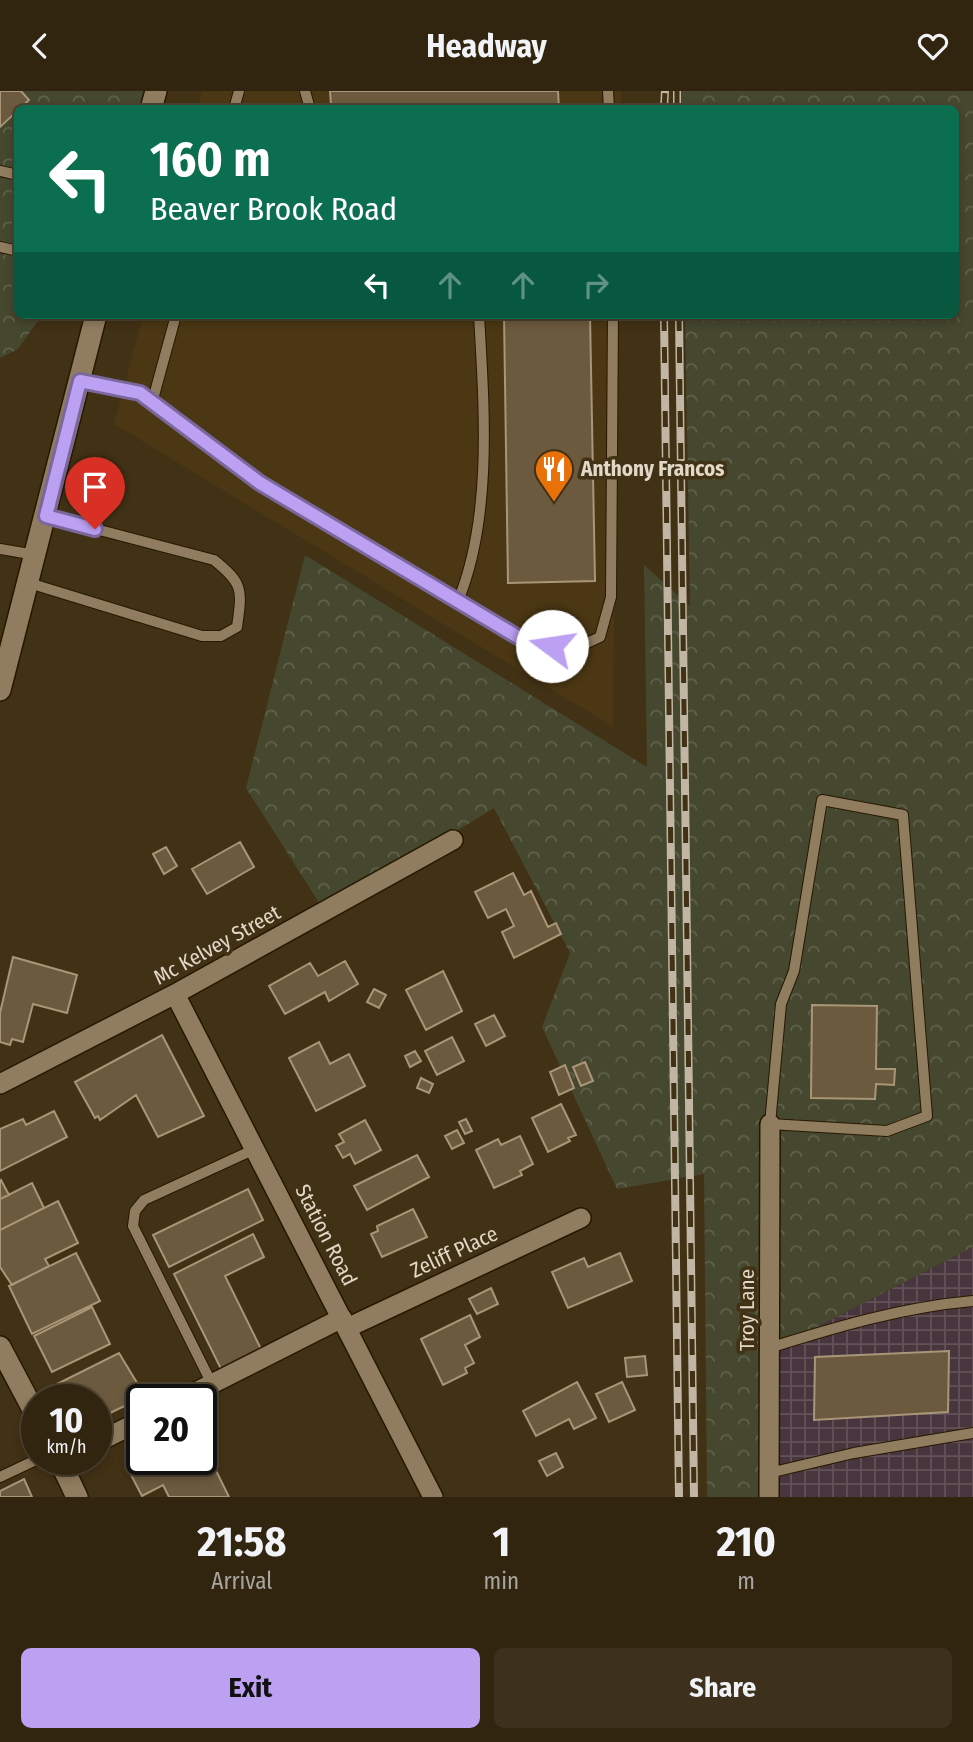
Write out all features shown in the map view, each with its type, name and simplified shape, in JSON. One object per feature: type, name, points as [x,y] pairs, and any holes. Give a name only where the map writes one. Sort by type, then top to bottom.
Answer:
[{"type":"street","points":[[0,690],[95,319]]},
{"type":"street","name":"Mc Kelvey Street","points":[[0,1084],[175,994],[453,840]]},
{"type":"street","name":"Station Road","points":[[175,994],[433,1497]]},
{"type":"street","name":"Troy Lane","points":[[769,1497],[771,1124]]},
{"type":"street","name":"Zeliff Place","points":[[212,1384],[581,1218]]},
{"type":"street","points":[[0,1347],[21,1387]]},
{"type":"street","points":[[67,1475],[77,1497]]},
{"type":"lane","points":[[152,403],[176,319]]},
{"type":"lane","points":[[458,601],[467,581],[484,483],[480,319]]},
{"type":"lane","points":[[80,381],[140,393],[260,483],[528,643],[576,648],[600,637],[611,597],[613,319]]},
{"type":"lane","points":[[29,583],[202,636],[221,636],[237,627],[242,591],[232,574],[214,560],[46,516]]},
{"type":"lane","points":[[0,549],[36,555]]},
{"type":"lane","points":[[821,800],[903,815],[927,1116],[887,1131],[771,1124],[781,1005],[794,971],[821,800]]},
{"type":"lane","points":[[212,1384],[133,1226],[135,1211],[144,1200],[256,1149]]},
{"type":"lane","points":[[769,1348],[846,1324],[933,1305],[973,1301]]},
{"type":"lane","points":[[769,1473],[854,1453],[973,1433]]},
{"type":"lane","points":[[0,1477],[21,1467]]},
{"type":"shaded area","points":[[202,91],[621,91],[621,105],[198,105]]},
{"type":"shaded area","points":[[142,319],[618,319],[613,727],[114,424]]},
{"type":"shaded area","points":[[973,1247],[973,1497],[767,1497],[768,1352]]},
{"type":"green space","points":[[0,91],[166,91],[162,105],[14,105],[14,319],[39,319],[18,349],[0,358]]},
{"type":"green space","points":[[681,91],[973,91],[973,1247],[768,1352],[767,1497],[707,1497],[704,1174],[617,1189],[542,1027],[570,953],[494,808],[325,912],[246,788],[305,555],[647,767],[644,565],[690,606],[685,319],[959,319],[959,105],[681,105]]},
{"type":"building","points":[[0,91],[21,91],[29,100],[24,105],[14,105],[14,114],[0,127]]},
{"type":"building","points":[[330,91],[558,91],[559,105],[331,105]]},
{"type":"building","points":[[504,319],[590,319],[595,581],[508,583]]},
{"type":"building","points":[[240,842],[254,867],[207,894],[192,869]]},
{"type":"building","points":[[166,847],[177,866],[164,874],[153,854]]},
{"type":"building","points":[[513,873],[524,895],[531,891],[548,927],[556,923],[561,934],[514,958],[502,932],[514,926],[506,909],[488,918],[475,892]]},
{"type":"building","points":[[13,957],[77,975],[67,1013],[33,1004],[23,1042],[12,1039],[10,1045],[0,1042],[0,1013]]},
{"type":"building","points":[[345,961],[358,984],[329,1001],[325,992],[285,1014],[269,986],[310,963],[318,976]]},
{"type":"building","points":[[443,971],[462,1011],[426,1030],[406,990]]},
{"type":"building","points":[[374,989],[386,995],[379,1008],[367,1002]]},
{"type":"building","points":[[812,1005],[877,1006],[876,1069],[895,1069],[894,1085],[876,1084],[875,1099],[811,1098]]},
{"type":"building","points":[[494,1015],[505,1036],[486,1046],[475,1024]]},
{"type":"building","points":[[162,1035],[204,1116],[158,1137],[136,1095],[100,1120],[98,1116],[95,1118],[75,1082]]},
{"type":"building","points":[[452,1037],[464,1061],[437,1075],[425,1051]]},
{"type":"building","points":[[319,1042],[330,1064],[349,1054],[365,1086],[316,1111],[289,1058]]},
{"type":"building","points":[[415,1051],[421,1061],[410,1067],[405,1056]]},
{"type":"building","points":[[585,1062],[593,1081],[581,1086],[573,1067]]},
{"type":"building","points":[[565,1065],[574,1088],[559,1095],[550,1072]]},
{"type":"building","points":[[421,1078],[433,1084],[429,1093],[417,1088]]},
{"type":"building","points":[[561,1104],[576,1135],[548,1152],[532,1118]]},
{"type":"building","points":[[54,1111],[67,1137],[0,1171],[0,1129],[23,1119],[26,1125]]},
{"type":"building","points":[[466,1119],[472,1131],[465,1134],[459,1122]]},
{"type":"building","points":[[365,1120],[381,1150],[355,1164],[350,1154],[343,1158],[336,1146],[344,1142],[339,1134]]},
{"type":"building","points":[[457,1130],[464,1143],[452,1149],[445,1136]]},
{"type":"building","points":[[520,1136],[533,1164],[520,1171],[522,1175],[494,1188],[476,1150],[498,1139],[501,1145]]},
{"type":"building","points":[[417,1155],[429,1177],[367,1210],[354,1186]]},
{"type":"building","points":[[0,1181],[9,1195],[0,1199]]},
{"type":"building","points":[[32,1183],[44,1208],[0,1230],[0,1199]]},
{"type":"building","points":[[248,1189],[263,1220],[169,1267],[153,1235]]},
{"type":"building","points":[[58,1201],[78,1243],[45,1259],[49,1266],[12,1285],[0,1267],[0,1230]]},
{"type":"building","points":[[413,1209],[427,1237],[382,1257],[371,1234],[378,1231],[377,1226]]},
{"type":"building","points":[[253,1234],[264,1257],[225,1276],[262,1351],[222,1371],[174,1274]]},
{"type":"building","points":[[76,1253],[100,1301],[32,1334],[9,1286]]},
{"type":"building","points":[[620,1253],[632,1281],[568,1308],[552,1272],[584,1258],[588,1267]]},
{"type":"building","points":[[491,1288],[498,1304],[477,1314],[469,1299]]},
{"type":"building","points":[[92,1307],[110,1344],[52,1372],[34,1336]]},
{"type":"building","points":[[470,1315],[480,1337],[465,1345],[474,1363],[465,1368],[467,1373],[443,1385],[421,1339]]},
{"type":"building","points":[[949,1351],[948,1412],[814,1420],[815,1357]]},
{"type":"building","points":[[119,1353],[138,1384],[126,1384],[126,1405],[112,1412],[112,1384],[57,1384]]},
{"type":"building","points":[[645,1356],[647,1375],[627,1377],[625,1358]]},
{"type":"building","points":[[577,1382],[596,1418],[574,1429],[569,1419],[536,1436],[523,1411]]},
{"type":"building","points":[[622,1382],[635,1410],[609,1422],[596,1394]]},
{"type":"building","points":[[556,1453],[563,1467],[547,1476],[539,1461]]},
{"type":"building","points":[[217,1473],[229,1497],[169,1497],[163,1485],[142,1496],[131,1475],[217,1475]]},
{"type":"building","points":[[24,1479],[32,1497],[0,1497],[0,1491]]},
{"type":"railway","points":[[664,105],[665,91]]},
{"type":"railway","points":[[677,91],[677,105]]},
{"type":"railway","points":[[664,319],[679,1497]]},
{"type":"railway","points":[[679,319],[694,1497]]},
{"type":"place","name":"Anthony Francos","points":[[554,503]]},
{"type":"route","points":[[95,529],[46,516],[80,381],[140,393],[260,483],[528,643],[552,646]]}]
